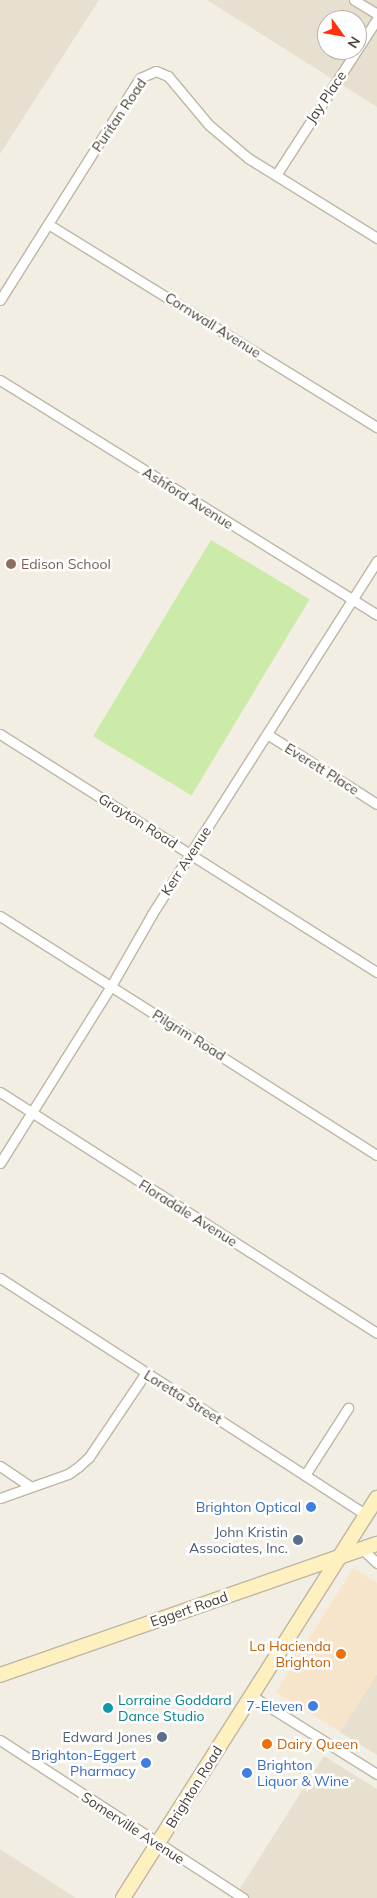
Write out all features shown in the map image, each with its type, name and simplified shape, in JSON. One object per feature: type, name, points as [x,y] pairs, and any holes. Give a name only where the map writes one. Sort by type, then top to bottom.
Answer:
[{"type":"street","points":[[354,0],[377,14]]},
{"type":"street","name":"Jay Place","points":[[276,175],[377,19]]},
{"type":"street","name":"Puritan Road","points":[[0,300],[140,78],[156,71],[168,76],[188,102],[224,139],[248,158],[377,238]]},
{"type":"street","name":"Cornwall Avenue","points":[[48,224],[377,426]]},
{"type":"street","name":"Ashford Avenue","points":[[0,380],[377,615]]},
{"type":"street","name":"Kerr Avenue","points":[[0,1163],[110,986],[152,914],[377,562]]},
{"type":"street","name":"Grayton Road","points":[[0,734],[377,972]]},
{"type":"street","name":"Everett Place","points":[[267,734],[377,804]]},
{"type":"street","name":"Pilgrim Road","points":[[0,916],[377,1155]]},
{"type":"street","name":"Floradale Avenue","points":[[0,1092],[377,1333]]},
{"type":"street","name":"Loretta Street","points":[[0,1278],[145,1374],[367,1515]]},
{"type":"street","points":[[0,1498],[68,1474],[89,1457],[145,1374]]},
{"type":"street","points":[[304,1475],[348,1408]]},
{"type":"street","points":[[0,1466],[31,1487]]},
{"type":"street","name":"Brighton Road","points":[[123,1898],[377,1498]]},
{"type":"street","name":"Eggert Road","points":[[0,1675],[377,1544]]},
{"type":"street","points":[[362,1549],[377,1563]]},
{"type":"street","points":[[252,1696],[377,1774]]},
{"type":"street","name":"Somerville Avenue","points":[[0,1740],[157,1844],[243,1898]]},
{"type":"shaded area","points":[[0,0],[99,0],[0,154]]},
{"type":"shaded area","points":[[207,0],[377,0],[377,107]]},
{"type":"shaded area","points":[[353,1568],[377,1583],[377,1674],[340,1732],[276,1692]]},
{"type":"shaded area","points":[[377,1674],[377,1755],[340,1732]]},
{"type":"shaded area","points":[[324,1756],[377,1789],[377,1898],[234,1898]]},
{"type":"shaded area","points":[[0,1849],[76,1898],[0,1898]]},
{"type":"green space","points":[[211,540],[310,599],[192,796],[93,736]]},
{"type":"place","name":"Edison School","points":[[11,564]]},
{"type":"place","name":"Brighton Optical","points":[[311,1507]]},
{"type":"place","name":"John Kristin Associates, Inc.","points":[[298,1540]]},
{"type":"place","name":"La Hacienda Brighton","points":[[341,1654]]},
{"type":"place","name":"7-Eleven","points":[[313,1706]]},
{"type":"place","name":"Lorraine Goddard Dance Studio","points":[[108,1708]]},
{"type":"place","name":"Edward Jones","points":[[162,1737]]},
{"type":"place","name":"Dairy Queen","points":[[267,1744]]},
{"type":"place","name":"Brighton-Eggert Pharmacy","points":[[146,1763]]},
{"type":"place","name":"Brighton Liquor & Wine","points":[[247,1773]]}]
